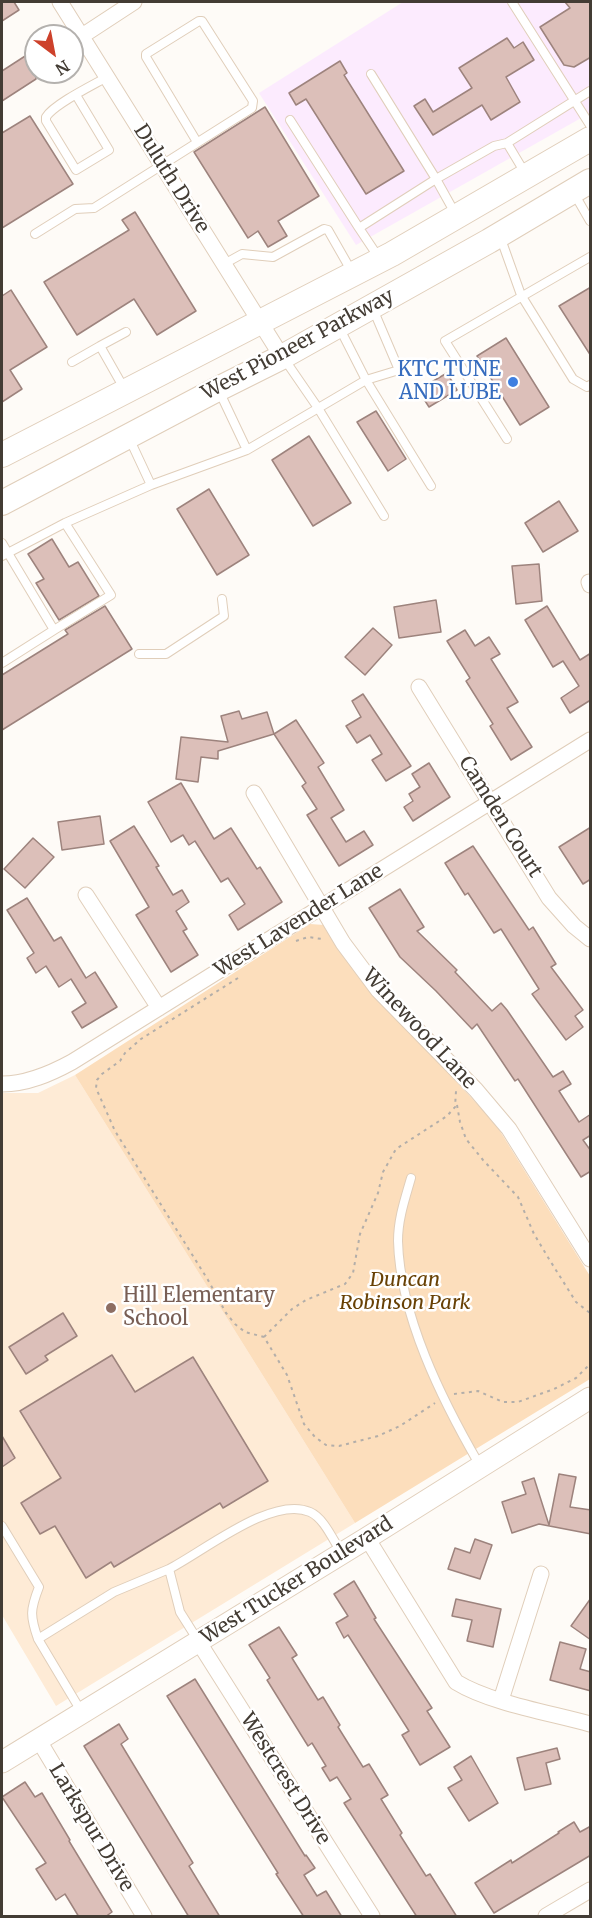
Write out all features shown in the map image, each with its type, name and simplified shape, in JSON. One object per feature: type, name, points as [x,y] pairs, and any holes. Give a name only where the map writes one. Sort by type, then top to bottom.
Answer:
[{"type":"main road","name":"West Pioneer Parkway","points":[[2,455],[380,260],[591,139]]},
{"type":"main road","name":"West Pioneer Parkway","points":[[2,503],[282,357],[499,235],[581,186]]},
{"type":"street","name":"Duluth Drive","points":[[60,2],[74,24]]},
{"type":"street","points":[[84,34],[134,2]]},
{"type":"street","name":"Duluth Drive","points":[[84,41],[282,357]]},
{"type":"street","name":"Camden Court","points":[[419,687],[549,898],[574,926],[591,939]]},
{"type":"street","name":"West Lavender Lane","points":[[2,1084],[30,1080],[52,1073],[591,740]]},
{"type":"street","name":"Winewood Lane","points":[[254,793],[343,943],[378,990],[476,1090],[509,1129],[591,1259]]},
{"type":"street","points":[[86,895],[159,1008]]},
{"type":"street","name":"West Tucker Boulevard","points":[[2,1762],[591,1398]]},
{"type":"street","points":[[367,1538],[456,1682],[468,1689],[501,1700],[591,1724]]},
{"type":"street","points":[[501,1700],[541,1574]]},
{"type":"street","name":"Westcrest Drive","points":[[198,1641],[372,1917]]},
{"type":"street","name":"Larkspur Drive","points":[[38,1739],[144,1917]]},
{"type":"street","points":[[546,1917],[591,1890]]},
{"type":"lane","points":[[512,2],[591,125]]},
{"type":"lane","points":[[35,234],[75,209],[94,208],[252,108],[253,101],[202,21],[146,54],[197,142]]},
{"type":"lane","points":[[371,75],[457,216]]},
{"type":"lane","points":[[76,95],[109,150],[76,170],[45,117],[50,111],[76,95],[107,77]]},
{"type":"lane","points":[[359,228],[436,179],[494,146],[507,143],[591,91]]},
{"type":"lane","points":[[290,120],[380,260]]},
{"type":"lane","points":[[507,143],[527,176]]},
{"type":"lane","points":[[581,186],[591,221]]},
{"type":"lane","points":[[224,264],[242,254],[273,257],[328,230],[353,273]]},
{"type":"lane","points":[[499,235],[521,295],[573,378],[587,387],[591,385]]},
{"type":"lane","points":[[507,439],[445,341],[521,295],[591,257]]},
{"type":"lane","points":[[4,554],[65,523],[151,485],[247,450],[366,380],[399,370],[372,306]]},
{"type":"lane","points":[[338,325],[366,380],[431,486]]},
{"type":"lane","points":[[72,362],[126,332]]},
{"type":"lane","points":[[100,346],[126,391]]},
{"type":"lane","points":[[282,357],[318,408],[384,516]]},
{"type":"lane","points":[[218,389],[247,450]]},
{"type":"lane","points":[[128,436],[151,485]]},
{"type":"lane","points":[[2,663],[111,595],[65,523]]},
{"type":"lane","points":[[2,543],[4,554],[54,630]]},
{"type":"lane","points":[[139,654],[166,654],[224,616],[222,599]]},
{"type":"lane","points":[[411,1178],[400,1213],[398,1240],[408,1304],[443,1399],[481,1467]]},
{"type":"lane","points":[[38,1639],[114,1592],[168,1569],[217,1539],[277,1510],[300,1509],[312,1513],[322,1523],[342,1553]]},
{"type":"lane","points":[[2,1526],[39,1587],[31,1609],[31,1619],[38,1639],[82,1712]]},
{"type":"lane","points":[[168,1569],[180,1612],[198,1641]]},
{"type":"path","points":[[288,945],[308,937],[327,942]]},
{"type":"path","points":[[242,975],[141,1039],[125,1053],[120,1061],[102,1074],[97,1080],[96,1088],[115,1131],[208,1280],[226,1313],[244,1332],[264,1337],[287,1375],[304,1424],[315,1437],[327,1445],[339,1446],[378,1436],[400,1426],[425,1408],[458,1392],[478,1391],[503,1402],[518,1402],[576,1378],[591,1364]]},
{"type":"path","points":[[453,1083],[460,1122],[466,1139],[518,1197],[534,1234],[576,1302],[591,1313]]},
{"type":"path","points":[[264,1337],[299,1305],[318,1294],[345,1284],[353,1273],[360,1234],[378,1193],[383,1172],[396,1149],[447,1116],[457,1102]]},
{"type":"shaded area","points":[[403,2],[590,2],[590,113],[356,245],[259,93]]},
{"type":"shaded area","name":"Hill Elementary School","points":[[75,1075],[355,1523],[56,1706],[2,1615],[2,1093],[38,1093]]},
{"type":"green space","name":"Duncan Robinson Park","points":[[310,924],[324,925],[392,1013],[495,1123],[590,1276],[590,1379],[355,1523],[75,1075]]},
{"type":"building","points":[[2,2],[14,2],[19,10],[2,21]]},
{"type":"building","points":[[565,2],[591,2],[591,57],[574,67],[564,65],[540,27],[570,8]]},
{"type":"building","points":[[507,38],[514,48],[523,42],[534,60],[506,77],[520,102],[491,120],[482,105],[433,135],[414,106],[425,99],[433,112],[472,88],[459,68]]},
{"type":"building","points":[[24,57],[24,84],[28,84],[2,101],[2,71]]},
{"type":"building","points":[[340,61],[347,73],[344,75],[404,171],[366,194],[306,99],[296,105],[289,93]]},
{"type":"building","points":[[265,107],[319,196],[278,221],[287,236],[268,247],[258,231],[248,238],[194,152]]},
{"type":"building","points":[[30,116],[73,184],[2,228],[2,133]]},
{"type":"building","points":[[135,212],[196,311],[157,335],[134,299],[77,335],[44,282],[129,230],[122,220]]},
{"type":"building","points":[[591,287],[591,356],[559,306]]},
{"type":"building","points":[[11,290],[47,347],[10,370],[22,389],[2,402],[2,296]]},
{"type":"building","points":[[506,338],[549,407],[520,425],[477,356]]},
{"type":"building","points":[[447,373],[457,390],[429,407],[418,390]]},
{"type":"building","points":[[376,411],[406,459],[388,471],[357,422]]},
{"type":"building","points":[[309,436],[351,503],[313,526],[272,460]]},
{"type":"building","points":[[209,489],[249,555],[217,575],[177,509]]},
{"type":"building","points":[[559,501],[578,531],[543,552],[525,523]]},
{"type":"building","points":[[52,539],[69,567],[78,562],[99,596],[59,620],[36,583],[44,579],[28,554]]},
{"type":"building","points":[[539,564],[542,601],[516,604],[512,566]]},
{"type":"building","points":[[436,600],[441,632],[399,638],[394,607]]},
{"type":"building","points":[[105,606],[132,649],[2,730],[2,675],[68,634],[65,630]]},
{"type":"building","points":[[547,606],[580,660],[591,653],[591,704],[589,701],[570,713],[561,698],[579,686],[563,661],[553,667],[525,620]]},
{"type":"building","points":[[373,628],[392,645],[365,675],[345,657]]},
{"type":"building","points":[[465,630],[475,646],[489,637],[500,654],[491,659],[518,702],[507,708],[532,747],[511,760],[490,726],[493,724],[466,681],[470,678],[447,641]]},
{"type":"building","points":[[363,694],[411,766],[386,781],[372,760],[382,754],[370,735],[357,743],[346,726],[361,717],[352,701]]},
{"type":"building","points":[[239,711],[242,719],[267,712],[274,734],[218,751],[218,759],[201,757],[198,782],[176,779],[181,737],[228,742],[221,716]]},
{"type":"building","points":[[296,720],[324,763],[318,767],[344,810],[331,818],[346,842],[364,831],[373,845],[339,866],[307,815],[317,809],[302,786],[306,783],[274,734]]},
{"type":"building","points":[[429,763],[450,797],[413,821],[404,807],[413,801],[409,794],[420,787],[412,774]]},
{"type":"building","points":[[181,783],[214,839],[231,828],[257,869],[260,867],[282,902],[238,930],[229,915],[245,904],[228,878],[221,882],[195,841],[189,845],[183,835],[171,842],[148,802]]},
{"type":"building","points":[[100,816],[104,844],[62,850],[58,822]]},
{"type":"building","points":[[134,826],[159,866],[156,867],[173,895],[182,890],[189,902],[176,911],[187,929],[183,931],[198,955],[171,972],[136,915],[149,907],[110,841]]},
{"type":"building","points":[[591,827],[591,879],[583,884],[559,847]]},
{"type":"building","points":[[33,838],[54,857],[25,888],[4,869]]},
{"type":"building","points":[[473,846],[529,930],[533,927],[556,964],[551,967],[583,1010],[575,1016],[583,1027],[566,1040],[532,994],[539,989],[501,929],[494,933],[468,893],[465,895],[445,863]]},
{"type":"building","points":[[400,889],[424,927],[417,931],[457,970],[455,972],[492,1011],[501,1003],[553,1077],[563,1071],[571,1084],[559,1091],[579,1122],[591,1114],[591,1135],[583,1140],[591,1151],[591,1171],[581,1177],[518,1079],[515,1081],[477,1024],[472,1029],[400,957],[369,908]]},
{"type":"building","points":[[27,898],[54,941],[61,937],[86,978],[95,972],[117,1007],[82,1028],[72,1012],[86,1003],[71,979],[59,987],[46,966],[36,973],[27,958],[34,953],[7,910]]},
{"type":"building","points":[[63,1313],[77,1336],[45,1356],[48,1360],[26,1374],[9,1347]]},
{"type":"building","points":[[112,1355],[135,1392],[193,1357],[268,1481],[223,1508],[220,1503],[114,1567],[111,1562],[86,1578],[55,1526],[40,1534],[21,1503],[61,1478],[20,1411]]},
{"type":"building","points":[[2,1436],[15,1458],[2,1467]]},
{"type":"building","points":[[559,1474],[576,1477],[570,1507],[591,1510],[591,1534],[539,1524],[512,1533],[502,1502],[526,1494],[522,1482],[534,1478],[549,1525]]},
{"type":"building","points":[[475,1539],[492,1545],[480,1579],[448,1569],[455,1548],[470,1553]]},
{"type":"building","points":[[354,1581],[376,1618],[374,1619],[432,1708],[427,1711],[450,1747],[420,1765],[402,1735],[409,1731],[348,1635],[344,1638],[336,1623],[348,1616],[334,1594]]},
{"type":"building","points":[[591,1598],[591,1640],[571,1626]]},
{"type":"building","points":[[456,1599],[501,1609],[493,1647],[467,1641],[472,1620],[452,1616]]},
{"type":"building","points":[[279,1627],[297,1655],[292,1658],[318,1700],[323,1697],[340,1725],[338,1727],[363,1767],[369,1764],[388,1795],[381,1799],[402,1833],[400,1835],[426,1876],[430,1874],[457,1917],[417,1917],[344,1803],[351,1799],[337,1777],[330,1781],[322,1768],[326,1766],[312,1743],[308,1746],[267,1680],[270,1678],[249,1645]]},
{"type":"building","points":[[560,1642],[586,1649],[580,1669],[591,1672],[591,1691],[550,1680]]},
{"type":"building","points":[[195,1679],[305,1856],[315,1868],[304,1875],[317,1896],[326,1891],[342,1917],[304,1917],[276,1874],[278,1873],[167,1696]]},
{"type":"building","points":[[119,1724],[128,1739],[121,1744],[193,1863],[189,1866],[220,1917],[189,1917],[84,1746]]},
{"type":"building","points":[[557,1748],[560,1759],[546,1763],[551,1784],[525,1790],[517,1758]]},
{"type":"building","points":[[471,1756],[498,1803],[469,1821],[448,1788],[462,1780],[454,1767]]},
{"type":"building","points":[[25,1782],[35,1797],[42,1793],[70,1840],[112,1912],[105,1917],[79,1917],[65,1894],[56,1900],[36,1869],[46,1863],[2,1797]]},
{"type":"building","points":[[574,1822],[580,1832],[591,1826],[591,1855],[494,1913],[475,1883],[511,1860],[512,1863]]},
{"type":"place","name":"KTC TUNE AND LUBE","points":[[513,382]]},
{"type":"place","name":"Hill Elementary School","points":[[111,1308]]}]
